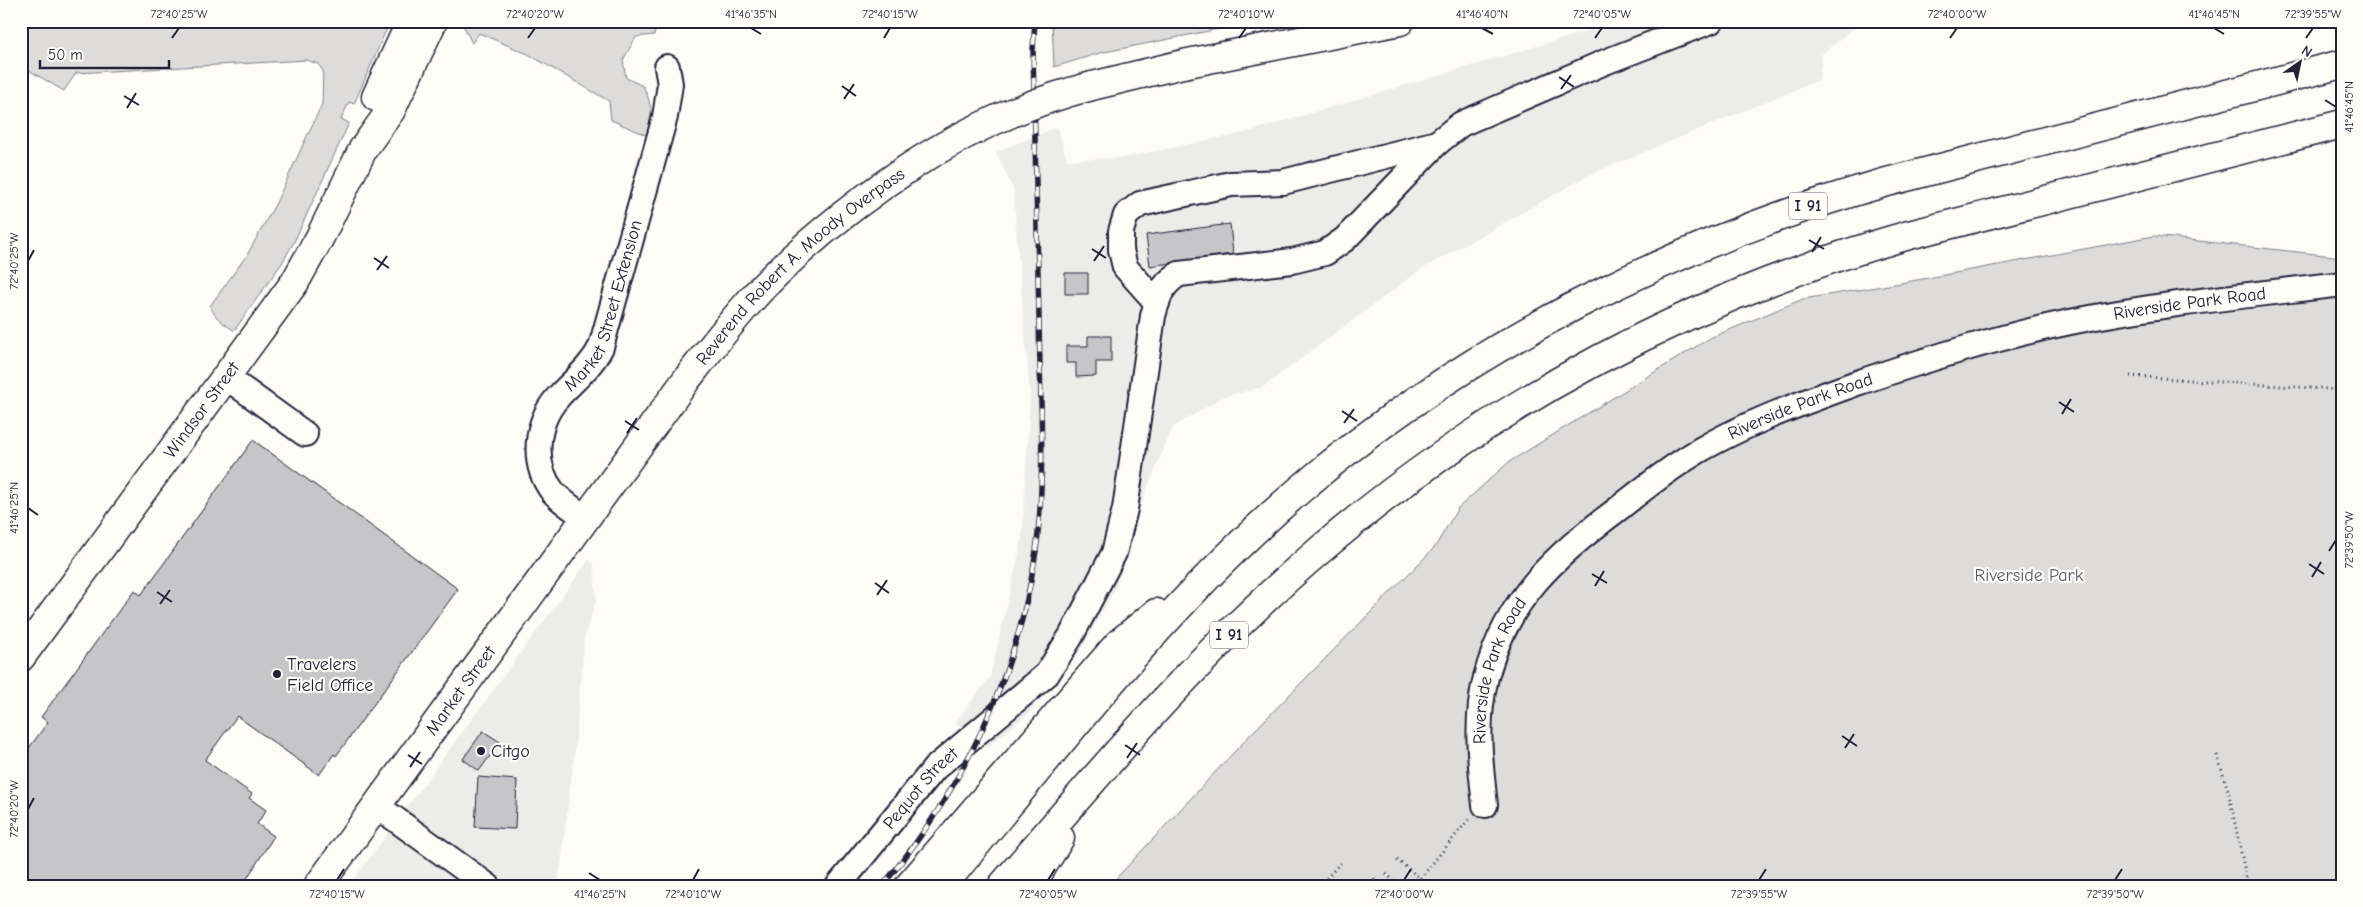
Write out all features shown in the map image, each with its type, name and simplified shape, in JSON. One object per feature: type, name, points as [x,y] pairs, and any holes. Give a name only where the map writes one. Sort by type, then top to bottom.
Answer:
[{"type":"main road","name":"Windsor Street","points":[[363,149],[374,102],[411,21]]},
{"type":"main road","name":"Windsor Street","points":[[21,657],[226,377],[302,269],[363,149],[391,110],[433,21]]},
{"type":"main road","name":"Reverend Robert A. Moody Overpass","points":[[586,518],[687,379],[763,287],[826,228],[853,206],[913,165],[989,123],[1040,102],[1092,86],[1183,64],[1400,21]]},
{"type":"main road","name":"I 91","points":[[942,886],[1112,683],[1200,585],[1301,488],[1410,406],[1511,341],[1578,304],[1665,262],[1767,220],[1848,193],[2342,64]]},
{"type":"main road","name":"I 91","points":[[1002,886],[1084,789],[1210,654],[1276,589],[1340,533],[1410,478],[1523,401],[1650,333],[1717,302],[1846,254],[1909,235],[2342,124]]},
{"type":"main road","name":"Market Street","points":[[318,886],[586,518]]},
{"type":"main road","points":[[909,886],[1120,644],[1149,617],[1200,585]]},
{"type":"main road","points":[[1030,886],[1059,840],[1084,789]]},
{"type":"street","name":"Pequot Street","points":[[838,886],[935,768],[1046,674],[1071,636],[1114,553],[1125,509],[1157,303],[1168,281],[1179,274],[1263,265],[1304,259],[1325,253],[1345,239],[1437,143],[1461,124],[1605,62],[1711,21]]},
{"type":"street","name":"Market Street Extension","points":[[586,518],[559,498],[548,483],[539,459],[539,434],[547,412],[558,397],[588,368],[601,347],[665,117],[669,89],[667,67]]},
{"type":"street","points":[[1157,303],[1125,267],[1121,250],[1121,231],[1126,215],[1140,204],[1231,184],[1283,182],[1437,143]]},
{"type":"street","name":"Riverside Park Road","points":[[1481,811],[1479,741],[1483,691],[1498,645],[1524,595],[1549,565],[1581,537],[1654,482],[1701,450],[1754,422],[1826,394],[1910,366],[2012,336],[2119,313],[2342,284]]},
{"type":"street","points":[[226,377],[305,434]]},
{"type":"street","points":[[377,806],[488,886]]},
{"type":"path","points":[[2130,376],[2342,390]]},
{"type":"path","points":[[2217,756],[2228,790],[2248,886]]},
{"type":"path","points":[[1414,886],[1469,819],[1481,811]]},
{"type":"path","points":[[1397,860],[1420,878]]},
{"type":"path","points":[[1320,886],[1341,862]]},
{"type":"path","points":[[1386,874],[1400,886]]},
{"type":"path","points":[[1374,879],[1378,886]]},
{"type":"path","points":[[1325,880],[1348,886]]},
{"type":"shaded area","points":[[1622,21],[1862,21],[1822,54],[1819,80],[1591,174],[1420,270],[1263,387],[1223,397],[1173,427],[1146,491],[1117,585],[1083,646],[1029,713],[988,747],[955,723],[990,677],[1022,540],[1030,397],[1013,189],[996,152],[1057,127],[1067,160],[1122,158],[1244,133]]},
{"type":"shaded area","points":[[589,560],[594,565],[596,600],[584,639],[575,749],[558,886],[349,886]]},
{"type":"green space","points":[[21,21],[390,21],[354,104],[349,102],[341,119],[349,123],[294,242],[282,263],[236,328],[233,330],[217,317],[210,306],[247,255],[276,203],[322,104],[323,71],[318,64],[306,60],[76,73],[64,91],[27,69],[21,77]]},
{"type":"green space","points":[[446,21],[658,21],[654,35],[636,37],[623,60],[626,78],[643,86],[648,99],[651,116],[646,135],[611,120],[609,101],[528,54],[479,33],[472,43],[462,23]]},
{"type":"green space","points":[[1052,21],[1258,21],[1100,53],[1054,67]]},
{"type":"green space","name":"Riverside Park","points":[[2154,236],[2342,257],[2342,886],[1109,886],[1251,734],[1435,547],[1458,508],[1509,462],[1710,338],[1803,299],[1901,283]]},
{"type":"building","points":[[1230,224],[1233,254],[1150,266],[1146,235]]},
{"type":"building","points":[[1065,273],[1088,273],[1088,294],[1065,294]]},
{"type":"building","points":[[1088,336],[1111,336],[1111,362],[1096,362],[1096,376],[1076,377],[1076,363],[1066,363],[1066,346],[1088,346]]},
{"type":"building","name":"Travelers Field Office","points":[[253,440],[458,589],[336,756],[334,754],[319,775],[237,716],[205,760],[252,794],[249,798],[266,810],[257,824],[274,836],[242,886],[21,886],[21,759],[48,722],[41,717],[134,590],[141,595]]},
{"type":"building","name":"Citgo","points":[[483,731],[500,742],[479,771],[463,759]]},
{"type":"building","points":[[478,777],[517,780],[515,829],[475,827]]},
{"type":"railway","points":[[882,886],[911,849],[937,811],[961,771],[982,729],[1016,642],[1036,551],[1041,493],[1042,434],[1033,50],[1035,21]]},
{"type":"place","name":"Travelers Field Office","points":[[277,674]]},
{"type":"place","name":"Citgo","points":[[481,751]]}]
